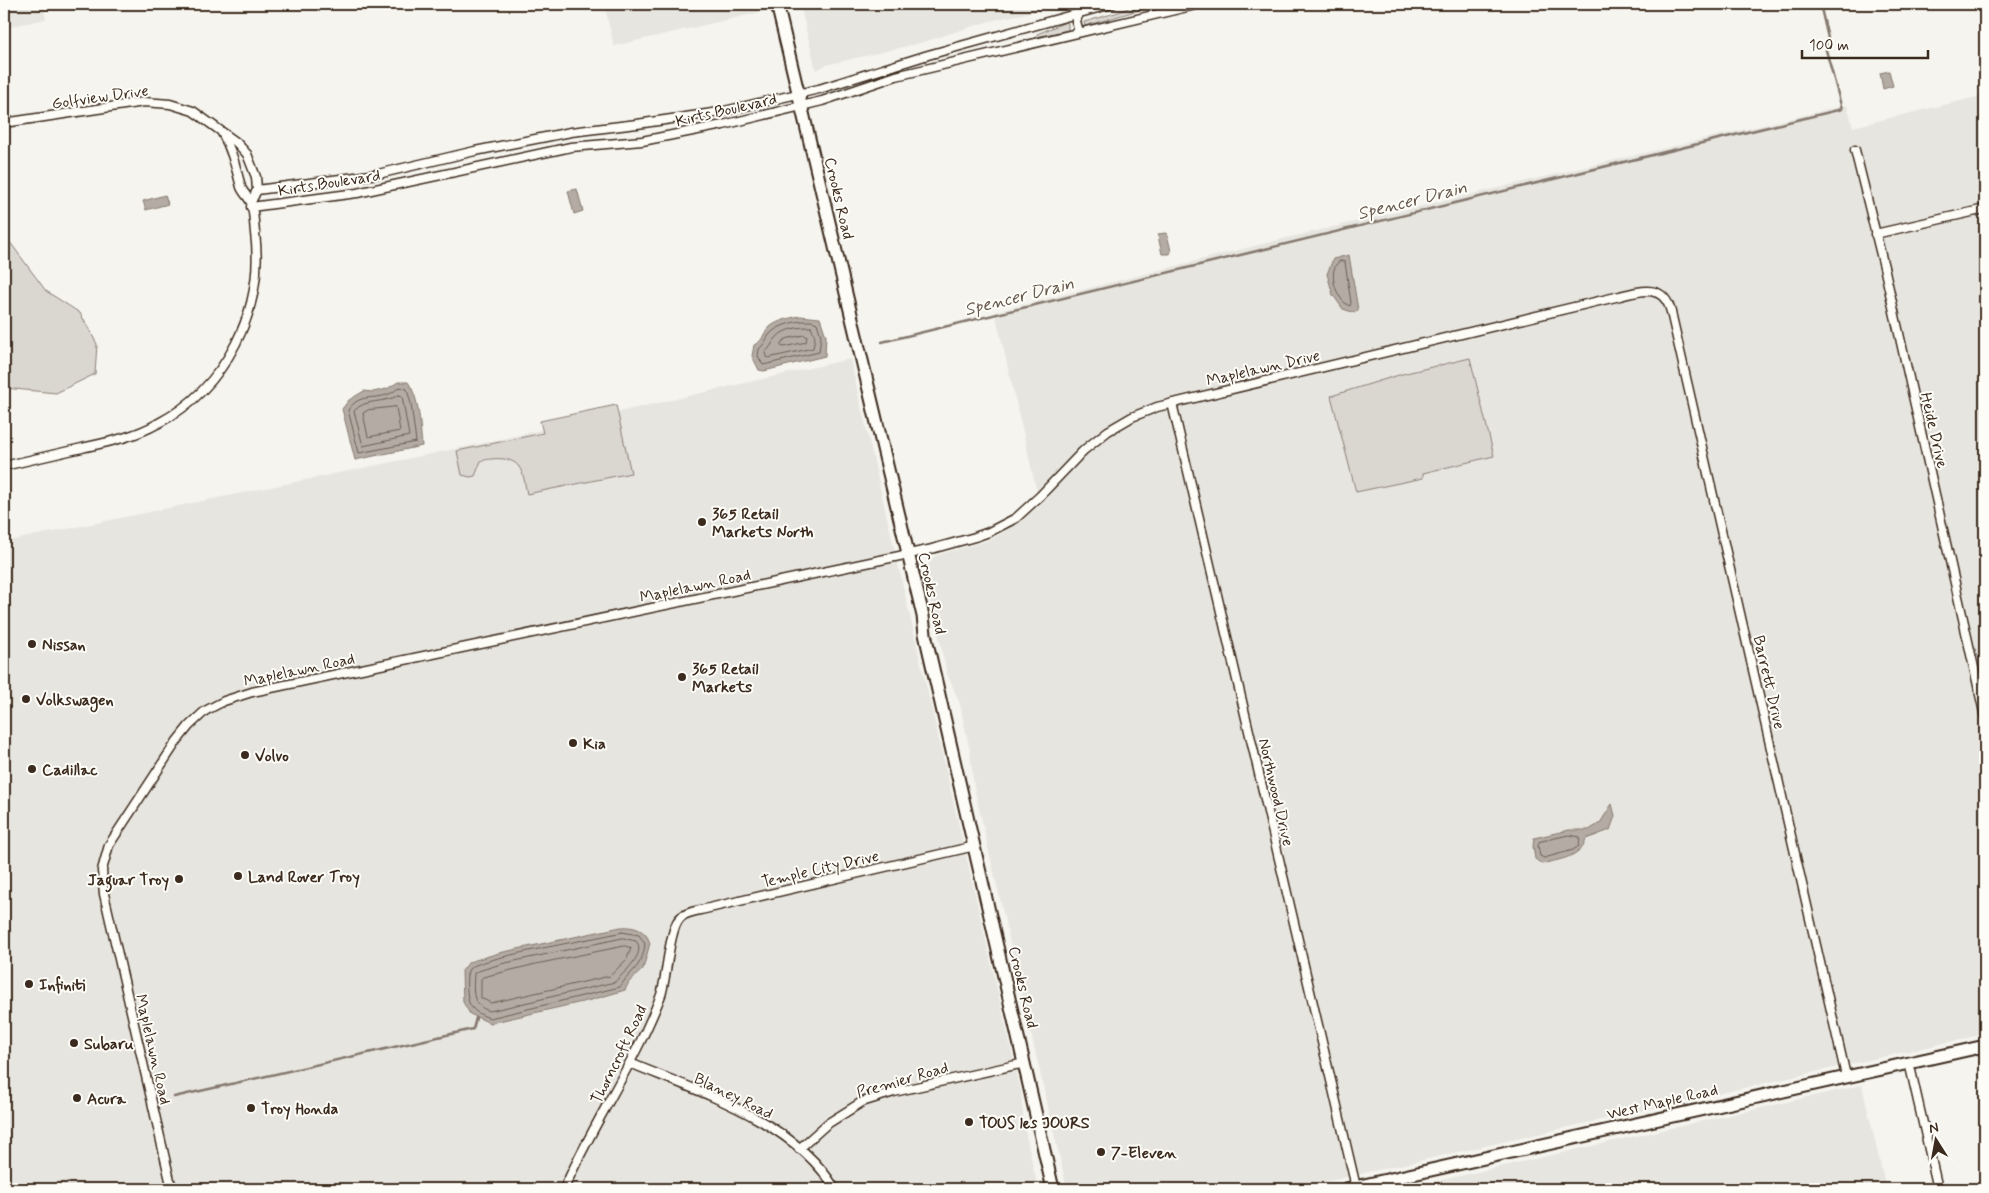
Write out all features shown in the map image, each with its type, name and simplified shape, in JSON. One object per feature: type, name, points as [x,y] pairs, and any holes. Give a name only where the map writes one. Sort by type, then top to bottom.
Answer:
[{"type":"main road","name":"Crooks Road","points":[[777,4],[908,553],[1053,1189]]},
{"type":"main road","name":"West Maple Road","points":[[1351,1188],[1985,1046]]},
{"type":"street","name":"Kirts Boulevard","points":[[257,190],[378,174],[474,151],[571,132],[694,117],[799,93],[1112,4]]},
{"type":"street","points":[[1172,10],[1180,4]]},
{"type":"street","name":"Kirts Boulevard","points":[[251,205],[357,193],[571,147],[642,141],[723,125],[802,106],[896,76],[1200,4]]},
{"type":"street","points":[[1079,13],[1076,21],[1080,32]]},
{"type":"street","name":"Golfview Drive","points":[[4,123],[131,103],[157,102],[170,104],[193,111],[222,134],[236,142],[247,154],[254,171],[257,190]]},
{"type":"street","name":"Golfview Drive","points":[[4,466],[127,437],[166,419],[199,394],[229,357],[242,332],[250,308],[256,267],[256,240],[251,205],[242,188],[235,161],[222,134]]},
{"type":"street","name":"Heide Drive","points":[[1855,150],[1876,234],[1985,717]]},
{"type":"street","points":[[251,205],[257,190]]},
{"type":"street","points":[[1876,234],[1985,209]]},
{"type":"street","name":"Maplelawn Drive","points":[[908,553],[975,537],[1009,522],[1036,500],[1084,450],[1108,431],[1145,411],[1634,292],[1654,292],[1663,296]]},
{"type":"street","name":"Barrett Drive","points":[[1663,296],[1671,312],[1846,1076]]},
{"type":"street","name":"Northwood Drive","points":[[1172,403],[1351,1188]]},
{"type":"street","name":"Maplelawn Road","points":[[172,1189],[104,894],[102,870],[109,845],[177,741],[197,718],[224,701],[252,692],[908,553]]},
{"type":"street","name":"Temple City Drive","points":[[676,924],[684,915],[705,909],[975,846]]},
{"type":"street","name":"Thorncroft Road","points":[[564,1189],[654,1015],[663,990],[676,924]]},
{"type":"street","points":[[1910,1062],[1938,1189]]},
{"type":"street","name":"Blaney Road","points":[[630,1063],[747,1113],[767,1124],[812,1161],[835,1189]]},
{"type":"street","name":"Premier Road","points":[[799,1149],[827,1124],[862,1102],[1025,1063]]},
{"type":"shaded area","points":[[4,4],[43,4],[46,19],[4,28]]},
{"type":"shaded area","points":[[604,4],[763,4],[765,11],[614,46]]},
{"type":"shaded area","points":[[800,4],[1068,4],[990,21],[920,43],[826,65],[816,70]]},
{"type":"shaded area","points":[[1136,4],[1159,4],[1085,26],[1084,22],[1119,12]]},
{"type":"shaded area","points":[[1066,22],[1068,23],[1068,30],[1036,37],[1037,34]]},
{"type":"shaded area","points":[[1985,95],[1985,1034],[1293,1189],[1067,1189],[974,787],[970,751],[960,704],[947,673],[924,570],[931,559],[937,555],[989,540],[1005,531],[1040,505],[995,312],[1274,241],[1847,105],[1853,127]]},
{"type":"shaded area","points":[[4,234],[46,291],[80,313],[97,344],[95,374],[56,393],[4,388]]},
{"type":"shaded area","points":[[1470,358],[1494,456],[1423,473],[1423,478],[1356,492],[1331,396],[1402,374]]},
{"type":"shaded area","points":[[850,359],[1021,1091],[1024,1126],[1038,1189],[4,1189],[4,542],[484,443]]},
{"type":"shaded area","points":[[616,405],[631,473],[527,494],[521,470],[516,463],[507,459],[481,461],[475,476],[462,475],[457,451],[543,433],[540,421]]},
{"type":"shaded area","points":[[1862,1085],[1886,1189],[1402,1189]]},
{"type":"water","points":[[1889,71],[1893,86],[1883,89],[1880,73]]},
{"type":"water","points":[[577,189],[583,211],[574,214],[568,191]]},
{"type":"water","points":[[165,195],[168,204],[146,210],[143,201]]},
{"type":"water","points":[[1167,234],[1170,254],[1162,254],[1158,236]]},
{"type":"water","points":[[1349,255],[1358,310],[1355,313],[1343,309],[1333,295],[1327,274],[1333,259]]},
{"type":"water","points":[[800,316],[820,318],[826,336],[825,356],[764,371],[759,370],[752,356],[754,345],[759,342],[767,330],[774,324]]},
{"type":"water","points":[[398,382],[408,382],[415,396],[419,413],[422,446],[355,460],[342,409],[349,400],[364,391],[373,392],[387,389]]},
{"type":"water","points":[[1612,804],[1615,816],[1610,830],[1586,839],[1579,850],[1568,857],[1542,864],[1535,859],[1534,838],[1569,830],[1589,830],[1600,823]]},
{"type":"water","points":[[621,927],[631,927],[643,932],[650,943],[643,969],[629,982],[625,990],[591,1000],[490,1023],[470,1014],[463,1002],[462,971],[469,962],[499,953]]},
{"type":"waterway","name":"Spencer Drain","points":[[882,342],[1842,109],[1826,50],[1828,38],[1820,4]]},
{"type":"waterway","points":[[174,1097],[473,1029],[476,1018]]},
{"type":"place","name":"365 Retail Markets North","points":[[702,522]]},
{"type":"place","name":"Nissan","points":[[32,644]]},
{"type":"place","name":"365 Retail Markets","points":[[682,677]]},
{"type":"place","name":"Volkswagen","points":[[26,699]]},
{"type":"place","name":"Kia","points":[[573,743]]},
{"type":"place","name":"Volvo","points":[[245,755]]},
{"type":"place","name":"Cadillac","points":[[32,769]]},
{"type":"place","name":"Land Rover Troy","points":[[238,876]]},
{"type":"place","name":"Jaguar Troy","points":[[179,879]]},
{"type":"place","name":"Infiniti","points":[[29,984]]},
{"type":"place","name":"Subaru","points":[[74,1043]]},
{"type":"place","name":"Acura","points":[[77,1098]]},
{"type":"place","name":"Troy Honda","points":[[251,1108]]},
{"type":"place","name":"TOUS les JOURS","points":[[969,1122]]},
{"type":"place","name":"7-Eleven","points":[[1101,1152]]}]
